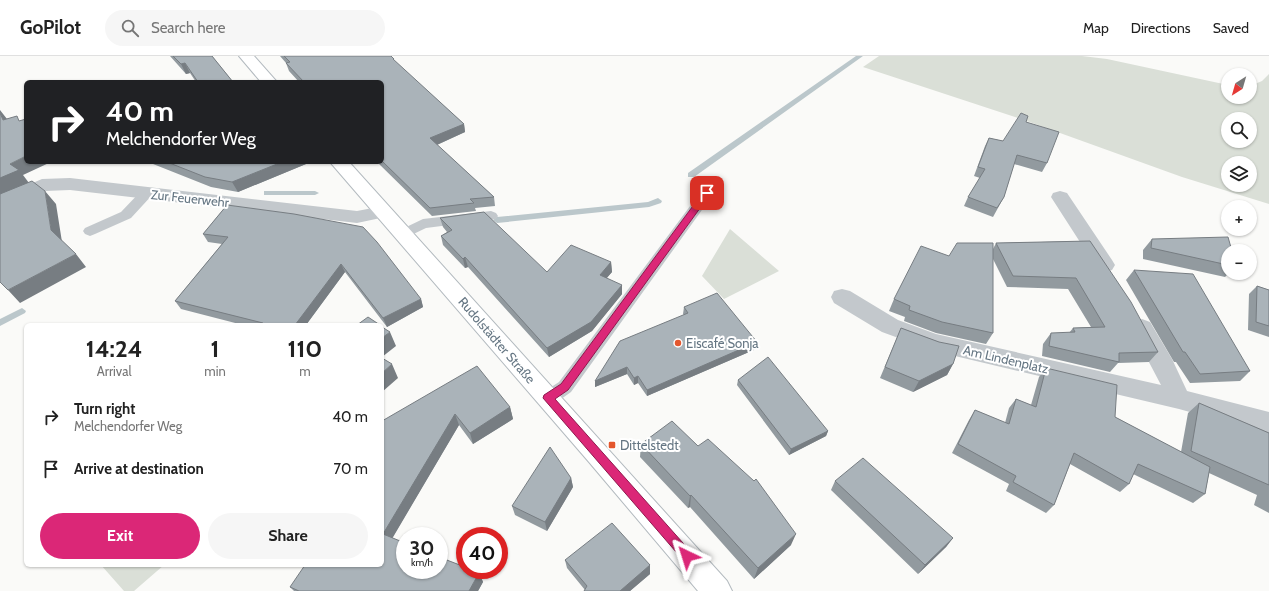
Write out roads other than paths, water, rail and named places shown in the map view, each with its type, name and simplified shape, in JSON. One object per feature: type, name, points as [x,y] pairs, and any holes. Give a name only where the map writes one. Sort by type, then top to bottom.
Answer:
[{"type":"street","points":[[246,56],[267,80]]},
{"type":"street","name":"Rudolstädter Straße","points":[[342,164],[603,459],[717,591]]},
{"type":"street","name":"Zur Feuerwehr","points":[[0,204],[28,190],[49,185],[70,184],[357,217],[383,212]]},
{"type":"street","points":[[1060,197],[1117,285]]},
{"type":"street","name":"Am Lindenplatz","points":[[842,296],[890,326],[934,342],[1179,399],[1269,423]]},
{"type":"street","points":[[1132,312],[1164,366],[1179,399]]},
{"type":"lane","points":[[90,231],[126,215],[146,193]]},
{"type":"lane","points":[[548,398],[565,387],[707,193]]},
{"type":"lane","points":[[403,234],[423,224],[491,216]]},
{"type":"waterway","points":[[691,175],[860,56]]},
{"type":"waterway","points":[[267,193],[315,193]]},
{"type":"waterway","points":[[497,220],[649,204],[658,201]]},
{"type":"waterway","points":[[0,323],[22,311]]},
{"type":"place","name":"Eiscafé Sonja","points":[[678,343]]},
{"type":"place","name":"Dittelstedt","points":[[612,445]]}]
